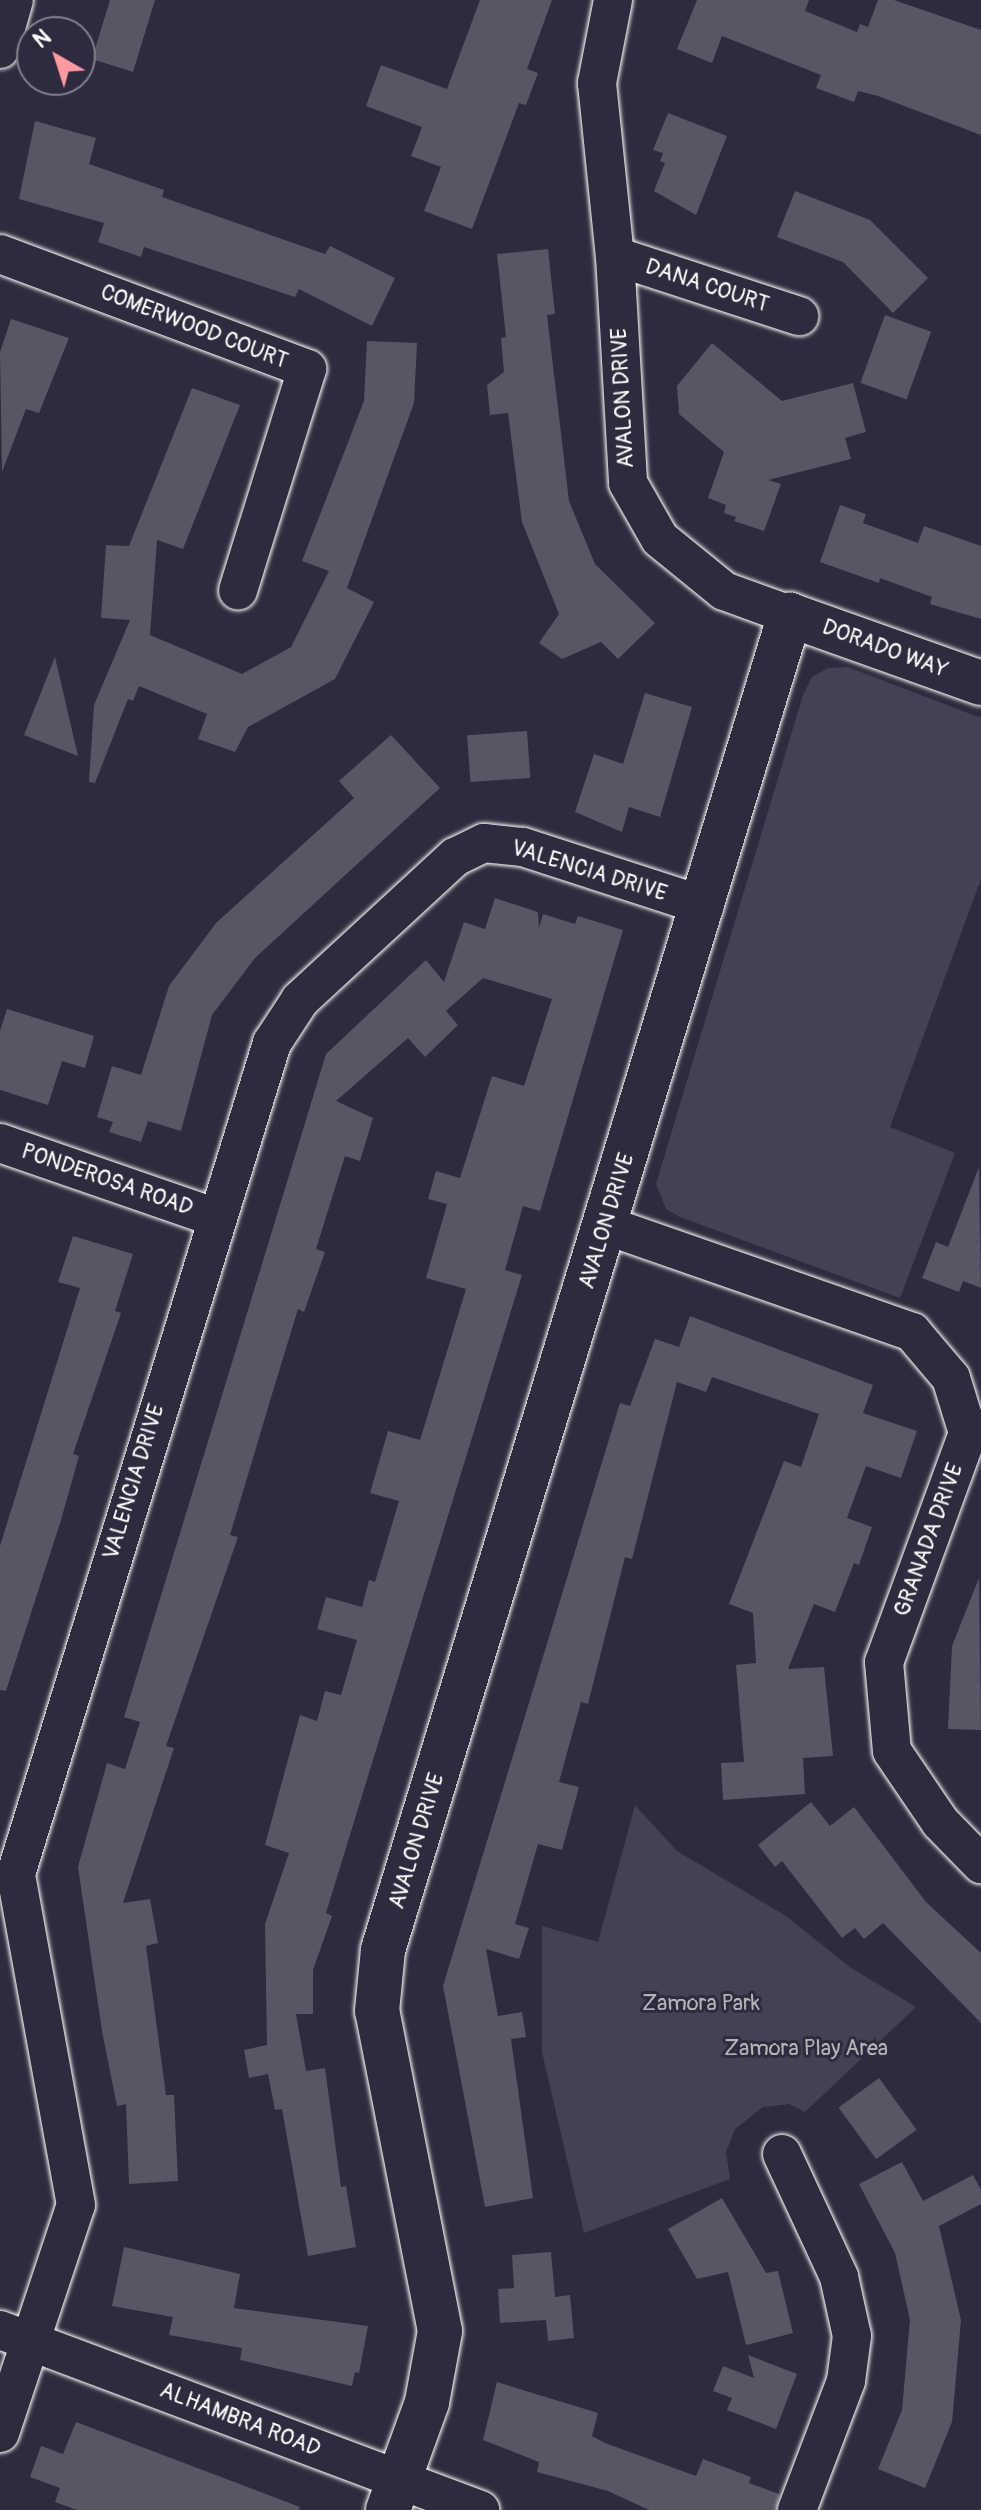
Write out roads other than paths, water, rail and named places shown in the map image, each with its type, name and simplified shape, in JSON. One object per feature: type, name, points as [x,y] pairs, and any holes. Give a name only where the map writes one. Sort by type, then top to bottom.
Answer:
[{"type":"street","points":[[0,49],[14,0]]},
{"type":"street","name":"AVALON DRIVE","points":[[394,2495],[427,2402],[440,2331],[377,2011],[383,1950],[705,906],[790,615],[724,591],[660,539],[628,483],[615,256],[597,83],[613,0]]},
{"type":"street","name":"COMERWOOD COURT","points":[[0,254],[307,369],[238,590]]},
{"type":"street","name":"DANA COURT","points":[[615,256],[799,316]]},
{"type":"street","name":"DORADO WAY","points":[[790,615],[981,683]]},
{"type":"street","name":"VALENCIA DRIVE","points":[[0,2433],[17,2336],[76,2205],[16,1874],[214,1217],[272,1043],[300,1000],[455,857],[484,843],[523,847],[705,906]]},
{"type":"street","name":"PONDEROSA ROAD","points":[[0,1143],[214,1217]]},
{"type":"street","name":"GRANADA DRIVE","points":[[605,1225],[912,1332],[951,1378],[968,1433],[884,1662],[892,1751],[940,1822],[981,1864]]},
{"type":"street","points":[[782,2154],[839,2277],[852,2336],[846,2381],[797,2510]]},
{"type":"street","name":"ALHAMBRA ROAD","points":[[17,2336],[394,2495],[480,2510]]},
{"type":"park label","name":"Zamora Park","points":[[701,2004]]},
{"type":"park label","name":"Zamora Play Area","points":[[806,2049]]}]
